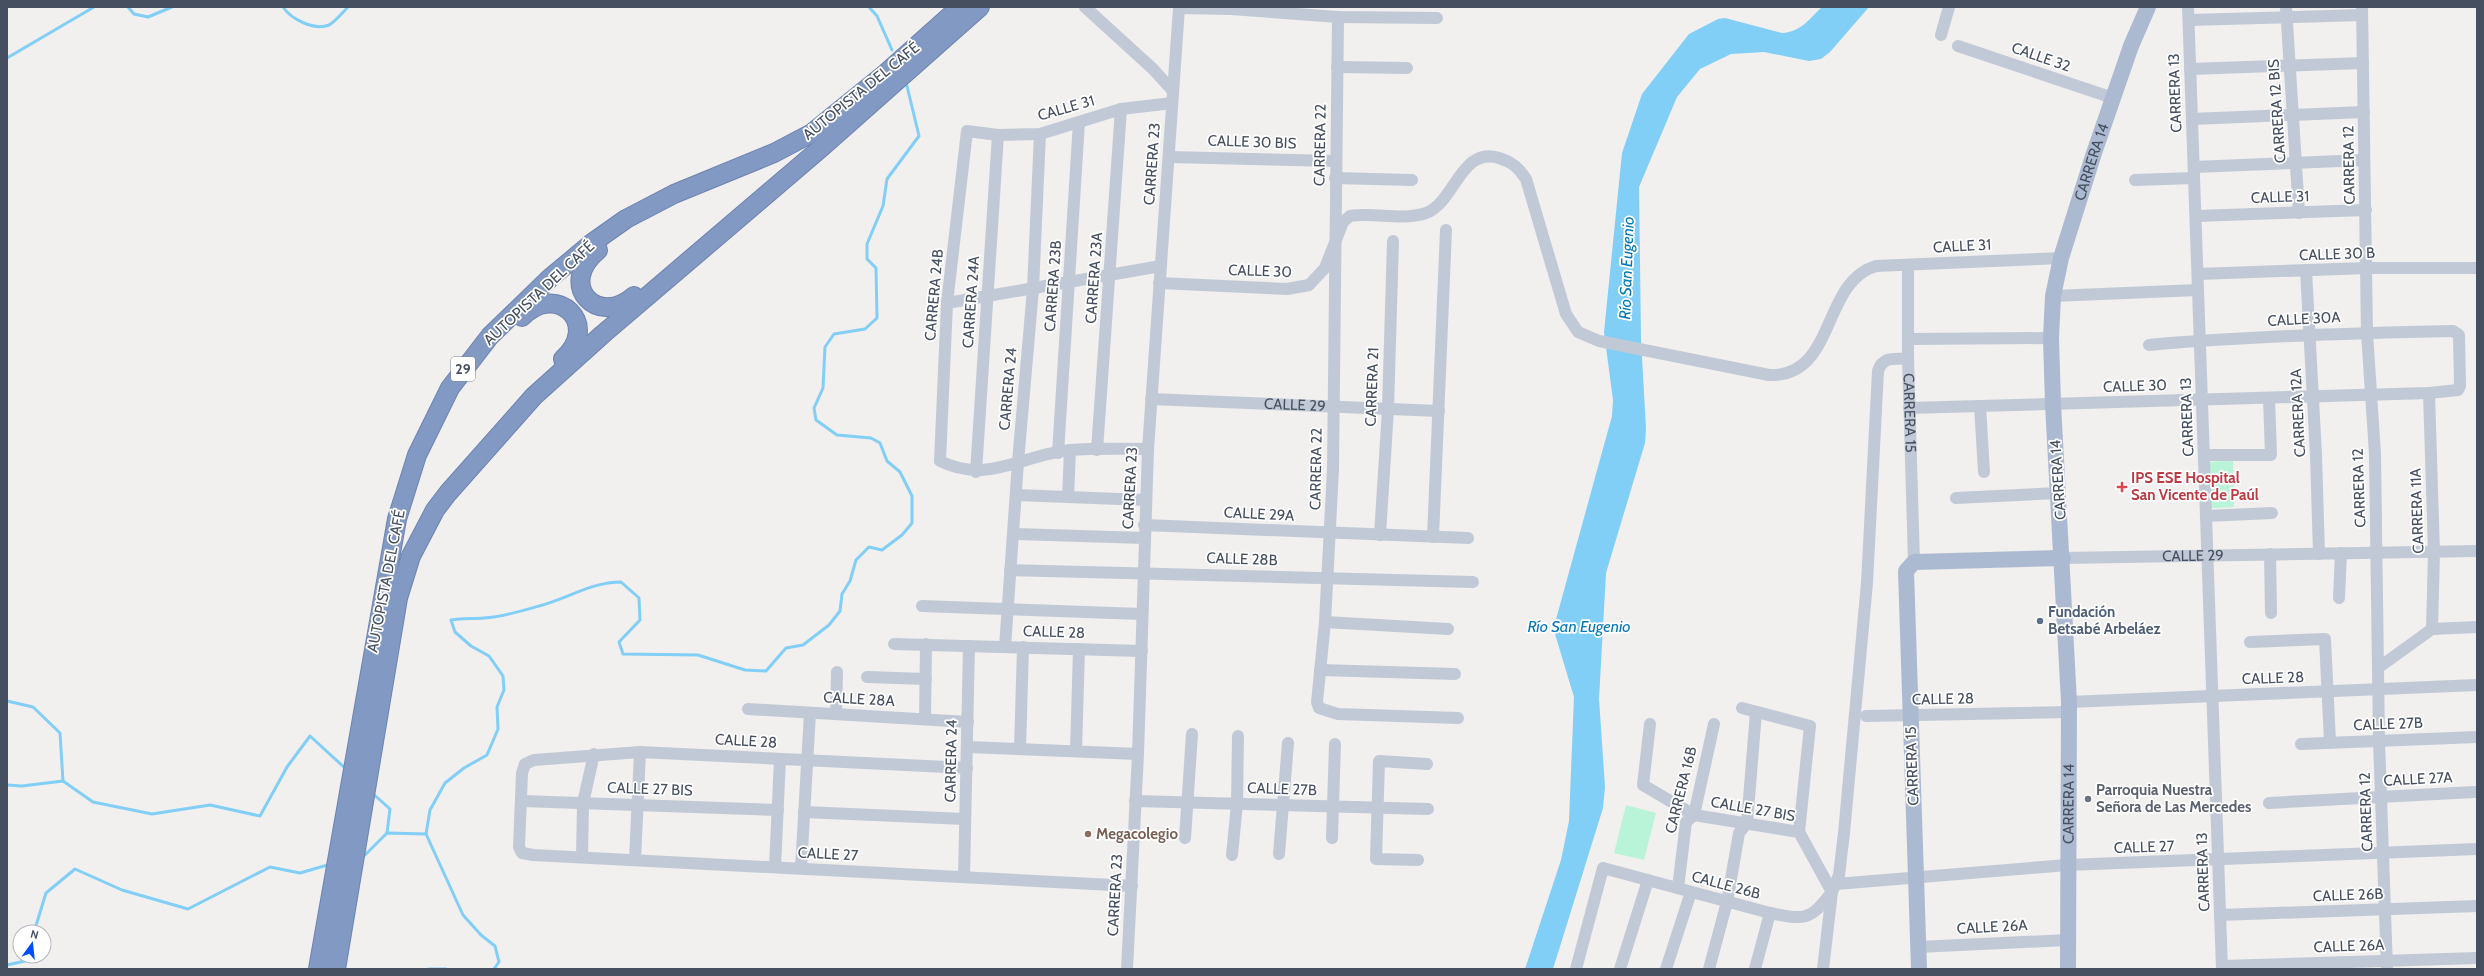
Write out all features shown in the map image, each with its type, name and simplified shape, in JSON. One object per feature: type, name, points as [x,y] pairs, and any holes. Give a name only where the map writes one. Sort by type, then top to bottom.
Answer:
[{"type":"highway","name":"AUTOPISTA DEL CAFÉ","points":[[318,969],[392,543],[410,474],[433,420],[460,373],[490,336],[550,278],[592,243],[626,219],[674,194],[796,144],[830,120],[960,7]]},
{"type":"highway","name":"AUTOPISTA DEL CAFÉ","points":[[336,969],[398,598],[404,575],[418,539],[448,493],[539,391],[760,198],[821,148],[980,7]]},
{"type":"highway","points":[[745,165],[638,223],[605,244],[583,265],[579,280],[581,288],[592,303],[601,307],[620,306],[708,232],[760,198]]},
{"type":"highway","points":[[410,474],[422,447],[459,388],[499,340],[525,314],[539,304],[548,303],[567,308],[574,316],[578,324],[575,344],[517,402],[448,493]]},
{"type":"main road","name":"CARRERA 14","points":[[2068,969],[2067,865],[2069,707],[2063,558],[2053,404],[2051,338],[2053,296],[2061,258],[2113,98],[2148,7]]},
{"type":"main road","name":"CALLE 29","points":[[1911,563],[2063,558]]},
{"type":"main road","name":"CARRERA 15","points":[[1911,563],[1906,571],[1905,579],[1919,969]]},
{"type":"street","points":[[1085,7],[1153,69],[1172,90]]},
{"type":"street","points":[[1941,35],[1948,7]]},
{"type":"street","name":"CARRERA 13","points":[[2188,7],[2222,968]]},
{"type":"street","name":"CARRERA 23","points":[[1127,969],[1142,651],[1141,614],[1145,500],[1172,90],[1179,8],[1239,9],[1338,17]]},
{"type":"street","points":[[2189,20],[2286,12],[2362,11]]},
{"type":"street","name":"CARRERA 12","points":[[2362,11],[2367,268],[2366,332],[2375,454],[2379,741],[2387,965]]},
{"type":"street","name":"CARRERA 12 BIS","points":[[2286,12],[2300,213]]},
{"type":"street","points":[[1338,17],[1437,18]]},
{"type":"street","name":"CARRERA 22","points":[[1338,17],[1330,534],[1325,622],[1317,702],[1319,708],[1324,711],[1338,714],[1458,718]]},
{"type":"street","name":"CALLE 32","points":[[1958,46],[2113,98]]},
{"type":"street","points":[[2190,69],[2363,62]]},
{"type":"street","points":[[1337,67],[1407,68]]},
{"type":"street","name":"CALLE 31","points":[[967,131],[998,135],[1040,134],[1121,109],[1172,103]]},
{"type":"street","name":"CARRERA 23A","points":[[1097,450],[1121,109]]},
{"type":"street","points":[[2192,119],[2364,112]]},
{"type":"street","name":"CARRERA 23B","points":[[1068,497],[1064,452],[1069,283],[1079,122]]},
{"type":"street","name":"CARRERA 24B","points":[[967,131],[947,304],[940,461],[956,469],[976,472]]},
{"type":"street","name":"CARRERA 24","points":[[1005,646],[1018,462],[1033,289],[1040,134]]},
{"type":"street","name":"CARRERA 24A","points":[[976,472],[998,135]]},
{"type":"street","name":"CALLE 30","points":[[1159,283],[1298,288],[1309,285],[1318,278],[1325,268],[1343,222],[1350,216],[1416,216],[1428,212],[1441,202],[1467,167],[1478,158],[1491,155],[1508,160],[1519,168],[1526,180],[1570,323],[1578,332],[1599,340],[1770,375],[1790,373],[1802,367],[1812,356],[1852,280],[1865,269]]},
{"type":"street","name":"CALLE 30 BIS","points":[[1168,157],[1335,161]]},
{"type":"street","points":[[2134,180],[2194,172],[2296,163],[2364,160]]},
{"type":"street","points":[[1335,178],[1412,180]]},
{"type":"street","name":"CALLE 31","points":[[2196,216],[2366,210]]},
{"type":"street","points":[[1433,537],[1446,230]]},
{"type":"street","name":"CARRERA 21","points":[[1380,535],[1388,409],[1393,241]]},
{"type":"street","name":"CALLE 31","points":[[1865,269],[1876,266],[2061,258]]},
{"type":"street","name":"CARRERA 15","points":[[1908,265],[1911,563]]},
{"type":"street","points":[[947,304],[1161,266]]},
{"type":"street","name":"CALLE 30 B","points":[[2198,274],[2367,268],[2477,268]]},
{"type":"street","name":"CARRERA 12A","points":[[2306,270],[2314,396],[2318,554]]},
{"type":"street","points":[[2053,296],[2198,290]]},
{"type":"street","name":"CALLE 30A","points":[[2148,345],[2200,340],[2366,332],[2453,331],[2459,335],[2460,386],[2458,390]]},
{"type":"street","points":[[1908,339],[2051,338]]},
{"type":"street","points":[[1823,968],[1834,888],[1844,834],[1867,582],[1878,371],[1880,363],[1886,359],[1908,359]]},
{"type":"street","name":"CALLE 30","points":[[1909,408],[2428,393],[2458,390]]},
{"type":"street","name":"CARRERA 11A","points":[[2428,393],[2434,552],[2432,629]]},
{"type":"street","points":[[2204,455],[2271,455],[2269,398]]},
{"type":"street","name":"CALLE 29","points":[[1151,399],[1439,411]]},
{"type":"street","points":[[1980,406],[1984,472]]},
{"type":"street","points":[[976,472],[1064,452],[1148,448]]},
{"type":"street","points":[[1956,498],[2059,493]]},
{"type":"street","points":[[1016,495],[1145,500]]},
{"type":"street","points":[[2206,516],[2272,513]]},
{"type":"street","name":"CALLE 29A","points":[[1144,525],[1330,534],[1468,538]]},
{"type":"street","points":[[1013,534],[1144,538]]},
{"type":"street","name":"CALLE 29","points":[[2063,558],[2477,551]]},
{"type":"street","points":[[2339,598],[2341,553]]},
{"type":"street","points":[[2270,554],[2271,613]]},
{"type":"street","name":"CALLE 28B","points":[[1010,570],[1473,582]]},
{"type":"street","points":[[922,606],[1141,614]]},
{"type":"street","points":[[1325,622],[1448,629]]},
{"type":"street","points":[[2378,668],[2432,629],[2477,627]]},
{"type":"street","points":[[2250,642],[2325,639],[2330,742]]},
{"type":"street","name":"CALLE 28","points":[[894,644],[1142,651]]},
{"type":"street","points":[[925,719],[926,644]]},
{"type":"street","name":"CARRERA 24","points":[[964,877],[969,646]]},
{"type":"street","points":[[1020,749],[1023,647]]},
{"type":"street","points":[[1076,751],[1079,649]]},
{"type":"street","points":[[1320,670],[1455,674]]},
{"type":"street","points":[[836,714],[838,672]]},
{"type":"street","points":[[867,677],[926,679]]},
{"type":"street","name":"CALLE 28","points":[[1866,716],[1911,716],[2069,707],[2212,696],[2477,685]]},
{"type":"street","points":[[1742,708],[1810,726],[1799,832]]},
{"type":"street","name":"CALLE 28A","points":[[748,710],[968,722]]},
{"type":"street","points":[[1709,969],[1727,902],[1738,833],[1747,823],[1756,712]]},
{"type":"street","points":[[801,868],[806,760],[810,713]]},
{"type":"street","name":"CALLE 27 BIS","points":[[1650,724],[1643,785],[1694,815],[1799,832],[1834,888]]},
{"type":"street","name":"CARRERA 16B","points":[[1678,888],[1686,822],[1694,815],[1714,724]]},
{"type":"street","points":[[1185,838],[1192,734]]},
{"type":"street","points":[[1232,855],[1237,804],[1238,736]]},
{"type":"street","name":"CALLE 27B","points":[[2301,744],[2477,737]]},
{"type":"street","points":[[1279,854],[1288,743]]},
{"type":"street","points":[[1332,838],[1335,744]]},
{"type":"street","points":[[967,747],[1138,754]]},
{"type":"street","points":[[635,860],[640,752]]},
{"type":"street","name":"CALLE 28","points":[[522,801],[522,773],[525,764],[534,760],[594,754],[640,752],[967,768]]},
{"type":"street","points":[[582,857],[583,803],[594,754]]},
{"type":"street","points":[[775,867],[780,759]]},
{"type":"street","points":[[1418,860],[1376,859],[1379,761],[1427,764]]},
{"type":"street","name":"CALLE 27A","points":[[2269,803],[2474,792]]},
{"type":"street","name":"CALLE 27 BIS","points":[[522,801],[778,810]]},
{"type":"street","name":"CALLE 27","points":[[522,801],[518,847],[522,853],[1132,886]]},
{"type":"street","name":"CALLE 27B","points":[[1135,801],[1428,809]]},
{"type":"street","points":[[804,812],[966,819]]},
{"type":"street","name":"CALLE 27","points":[[1834,888],[1916,877],[2067,865],[2218,861],[2477,849]]},
{"type":"street","name":"CALLE 26B","points":[[1576,969],[1603,868],[1727,902],[1770,913],[1798,918],[1809,916],[1818,910],[1834,888]]},
{"type":"street","points":[[1620,969],[1648,880]]},
{"type":"street","points":[[1666,969],[1691,892]]},
{"type":"street","name":"CALLE 26B","points":[[2220,915],[2477,906]]},
{"type":"street","points":[[1755,969],[1770,913]]},
{"type":"street","name":"CALLE 26A","points":[[1918,947],[2067,940]]},
{"type":"street","name":"CALLE 26A","points":[[2222,968],[2387,965],[2477,958]]},
{"type":"green space","points":[[2233,460],[2234,507],[2211,508],[2210,462]]},
{"type":"green space","points":[[1626,805],[1656,813],[1644,860],[1614,853]]},
{"type":"water","name":"Río San Eugenio","points":[[1822,7],[1869,7],[1830,52],[1821,59],[1809,61],[1764,52],[1731,54],[1700,69],[1677,97],[1639,187],[1641,339],[1646,429],[1645,443],[1606,573],[1599,699],[1605,787],[1603,808],[1553,969],[1525,969],[1561,860],[1569,821],[1574,697],[1555,634],[1555,623],[1612,416],[1613,400],[1604,332],[1622,153],[1642,94],[1689,34],[1718,19],[1725,18],[1782,33],[1789,32],[1804,24]]},
{"type":"waterway","points":[[7,58],[94,7]]},
{"type":"waterway","points":[[128,7],[134,14],[148,17],[172,7]]},
{"type":"waterway","points":[[283,7],[297,20],[317,26],[331,24],[348,7]]},
{"type":"waterway","points":[[869,7],[877,16],[892,50]]},
{"type":"waterway","points":[[494,969],[499,962],[495,946],[481,935],[463,915],[426,834],[430,810],[445,783],[464,768],[487,755],[498,729],[497,707],[504,690],[503,676],[489,656],[471,646],[455,632],[451,620],[491,617],[519,612],[599,585],[621,582],[639,598],[640,620],[619,642],[623,654],[698,655],[745,670],[766,671],[786,648],[803,645],[829,625],[840,611],[842,594],[850,581],[856,560],[869,547],[882,550],[902,535],[912,523],[912,496],[900,472],[887,461],[880,443],[871,438],[837,435],[816,420],[814,408],[823,388],[825,347],[834,334],[865,329],[877,318],[876,268],[867,259],[867,244],[883,206],[887,179],[919,136],[907,86]]},
{"type":"waterway","points":[[7,701],[33,707],[60,733],[63,781],[93,802],[152,814],[210,805],[260,816],[287,767],[310,736],[346,769]]},
{"type":"waterway","points":[[7,785],[22,786],[63,781]]},
{"type":"waterway","points":[[371,792],[390,809],[387,833]]},
{"type":"waterway","points":[[361,856],[365,855],[387,833],[426,834]]},
{"type":"waterway","points":[[36,924],[46,893],[75,869],[122,890],[188,909],[270,867],[300,873],[331,864]]},
{"type":"waterway","points":[[7,965],[12,964]]},
{"type":"waterway","points":[[429,969],[446,969]]},
{"type":"place","name":"IPS ESE Hospital San Vicente de Paúl","points":[[2122,487]]},
{"type":"place","name":"Fundación Betsabé Arbeláez","points":[[2040,621]]},
{"type":"place","name":"Parroquia Nuestra Señora de Las Mercedes","points":[[2088,799]]},
{"type":"place","name":"Megacolegio","points":[[1088,834]]}]
